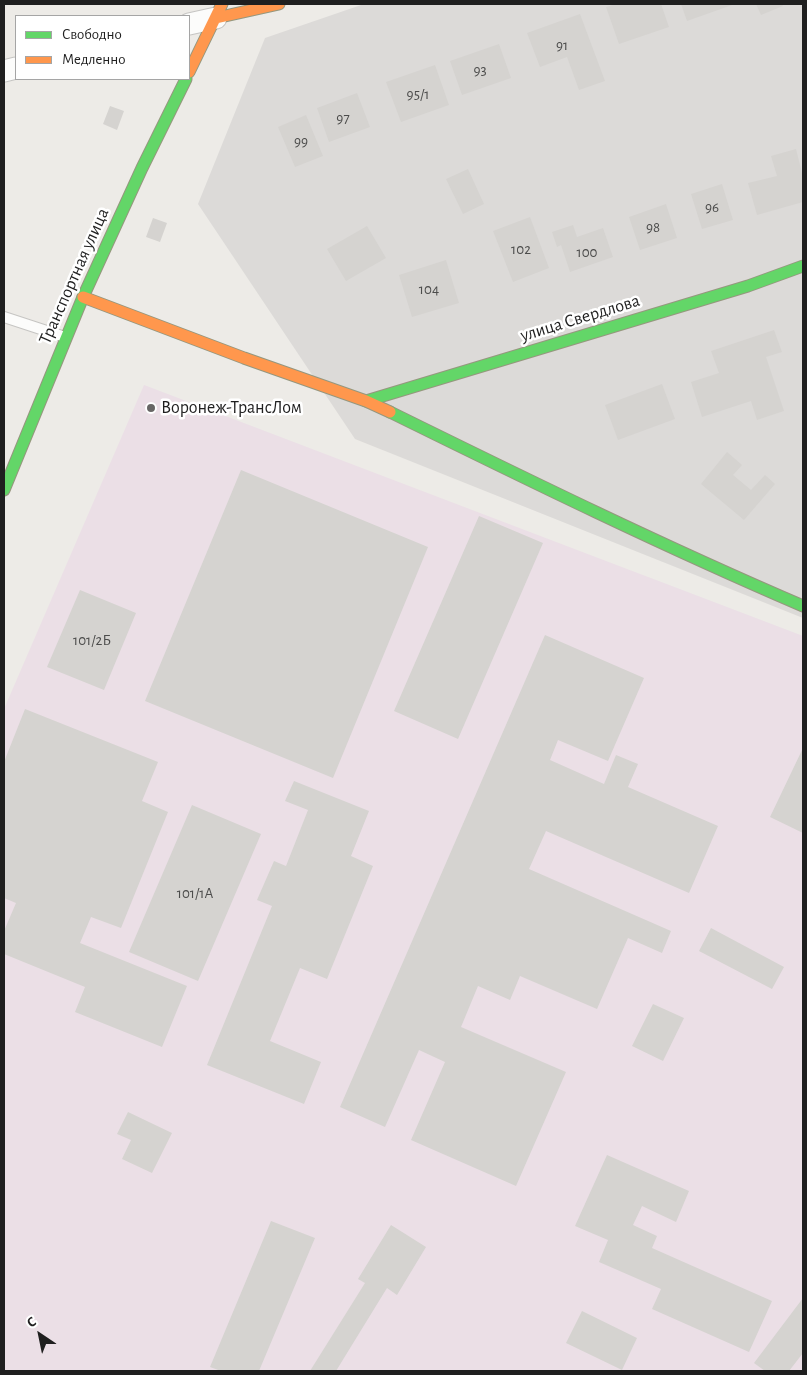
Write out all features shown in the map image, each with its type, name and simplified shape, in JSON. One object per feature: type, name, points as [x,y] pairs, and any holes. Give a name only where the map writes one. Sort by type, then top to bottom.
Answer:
[{"type":"street","points":[[190,24],[219,11],[279,4]]},
{"type":"street","points":[[190,70],[219,11]]},
{"type":"street","name":"Транспортная улица","points":[[4,490],[82,297],[186,80]]},
{"type":"street","name":"улица Свердлова","points":[[366,401],[748,286],[803,266]]},
{"type":"street","points":[[82,297],[244,358],[366,401],[722,571],[803,606]]},
{"type":"lane","points":[[4,317],[66,337]]},
{"type":"shaded area","points":[[364,4],[803,4],[803,618],[355,439],[198,204],[265,38]]},
{"type":"shaded area","points":[[144,385],[803,636],[803,1371],[4,1371],[4,709]]},
{"type":"building","points":[[616,4],[661,4],[669,27],[619,44],[606,7]]},
{"type":"building","points":[[681,4],[735,4],[687,21]]},
{"type":"building","points":[[756,4],[782,4],[783,6],[761,15]]},
{"type":"building","points":[[580,14],[605,81],[579,90],[567,57],[540,67],[527,33]]},
{"type":"building","points":[[499,44],[511,78],[462,95],[450,61]]},
{"type":"building","points":[[435,65],[449,105],[401,122],[386,82]]},
{"type":"building","points":[[357,93],[370,127],[329,142],[317,108]]},
{"type":"building","points":[[110,106],[124,111],[117,130],[103,124]]},
{"type":"building","points":[[306,115],[323,156],[295,167],[278,127]]},
{"type":"building","points":[[796,149],[803,177],[803,202],[757,215],[748,183],[777,176],[771,156]]},
{"type":"building","points":[[468,169],[484,204],[463,214],[446,179]]},
{"type":"building","points":[[722,184],[733,220],[702,229],[691,194]]},
{"type":"building","points":[[666,204],[677,238],[640,250],[629,217]]},
{"type":"building","points":[[530,217],[549,268],[513,282],[493,231]]},
{"type":"building","points":[[153,218],[167,223],[160,242],[146,237]]},
{"type":"building","points":[[573,225],[577,237],[603,228],[613,257],[570,272],[561,245],[557,247],[552,232]]},
{"type":"building","points":[[367,226],[386,258],[346,281],[327,249]]},
{"type":"building","points":[[446,260],[459,303],[412,317],[399,275]]},
{"type":"building","points":[[774,330],[782,352],[766,357],[784,411],[757,420],[751,401],[702,417],[691,382],[719,373],[711,351]]},
{"type":"building","points":[[662,384],[675,419],[618,440],[605,405]]},
{"type":"building","points":[[727,452],[742,465],[733,475],[751,490],[765,475],[775,484],[744,520],[701,484]]},
{"type":"building","points":[[241,470],[428,547],[333,778],[145,701]]},
{"type":"building","points":[[479,516],[543,543],[458,739],[394,711]]},
{"type":"building","points":[[80,590],[136,613],[104,690],[47,667]]},
{"type":"building","points":[[545,635],[644,678],[608,761],[558,740],[550,760],[604,784],[616,755],[638,764],[628,787],[718,826],[689,893],[546,831],[529,869],[671,931],[662,953],[628,938],[597,1009],[520,976],[510,1000],[478,986],[461,1027],[566,1072],[516,1186],[411,1140],[445,1062],[419,1050],[385,1127],[340,1107]]},
{"type":"building","points":[[25,709],[158,762],[142,801],[168,812],[121,928],[91,917],[80,943],[187,986],[162,1047],[75,1012],[85,987],[4,954],[4,931],[16,903],[4,898],[4,762]]},
{"type":"building","points":[[803,748],[803,833],[770,817]]},
{"type":"building","points":[[294,781],[369,811],[351,856],[373,866],[327,979],[300,968],[270,1041],[321,1062],[304,1104],[207,1065],[272,906],[257,900],[274,861],[286,866],[308,810],[285,801]]},
{"type":"building","points":[[192,805],[261,834],[198,981],[129,952]]},
{"type":"building","points":[[711,928],[784,967],[772,989],[699,951]]},
{"type":"building","points":[[653,1004],[684,1018],[663,1061],[632,1046]]},
{"type":"building","points":[[128,1112],[172,1133],[152,1173],[122,1159],[131,1140],[117,1134]]},
{"type":"building","points":[[607,1155],[689,1191],[676,1222],[642,1206],[633,1225],[657,1236],[652,1248],[772,1301],[749,1352],[652,1309],[661,1289],[599,1262],[608,1240],[575,1226]]},
{"type":"building","points":[[271,1221],[315,1238],[259,1371],[221,1371],[210,1367]]},
{"type":"building","points":[[391,1225],[426,1247],[397,1295],[387,1288],[336,1371],[310,1371],[365,1283],[358,1279]]},
{"type":"building","points":[[803,1298],[803,1353],[789,1371],[765,1371],[754,1363]]},
{"type":"building","points":[[582,1311],[637,1338],[622,1370],[566,1343]]},
{"type":"traffic: fast","points":[[4,490],[83,297],[142,168],[186,80]]},
{"type":"traffic: fast","points":[[366,401],[748,286],[803,266]]},
{"type":"traffic: fast","points":[[390,412],[647,536],[803,606]]},
{"type":"traffic: slow","points":[[190,70],[222,4]]},
{"type":"traffic: slow","points":[[216,18],[279,4]]},
{"type":"traffic: slow","points":[[83,297],[244,358],[366,401],[390,412]]},
{"type":"place","name":"Воронеж-ТрансЛом","points":[[151,408]]}]
